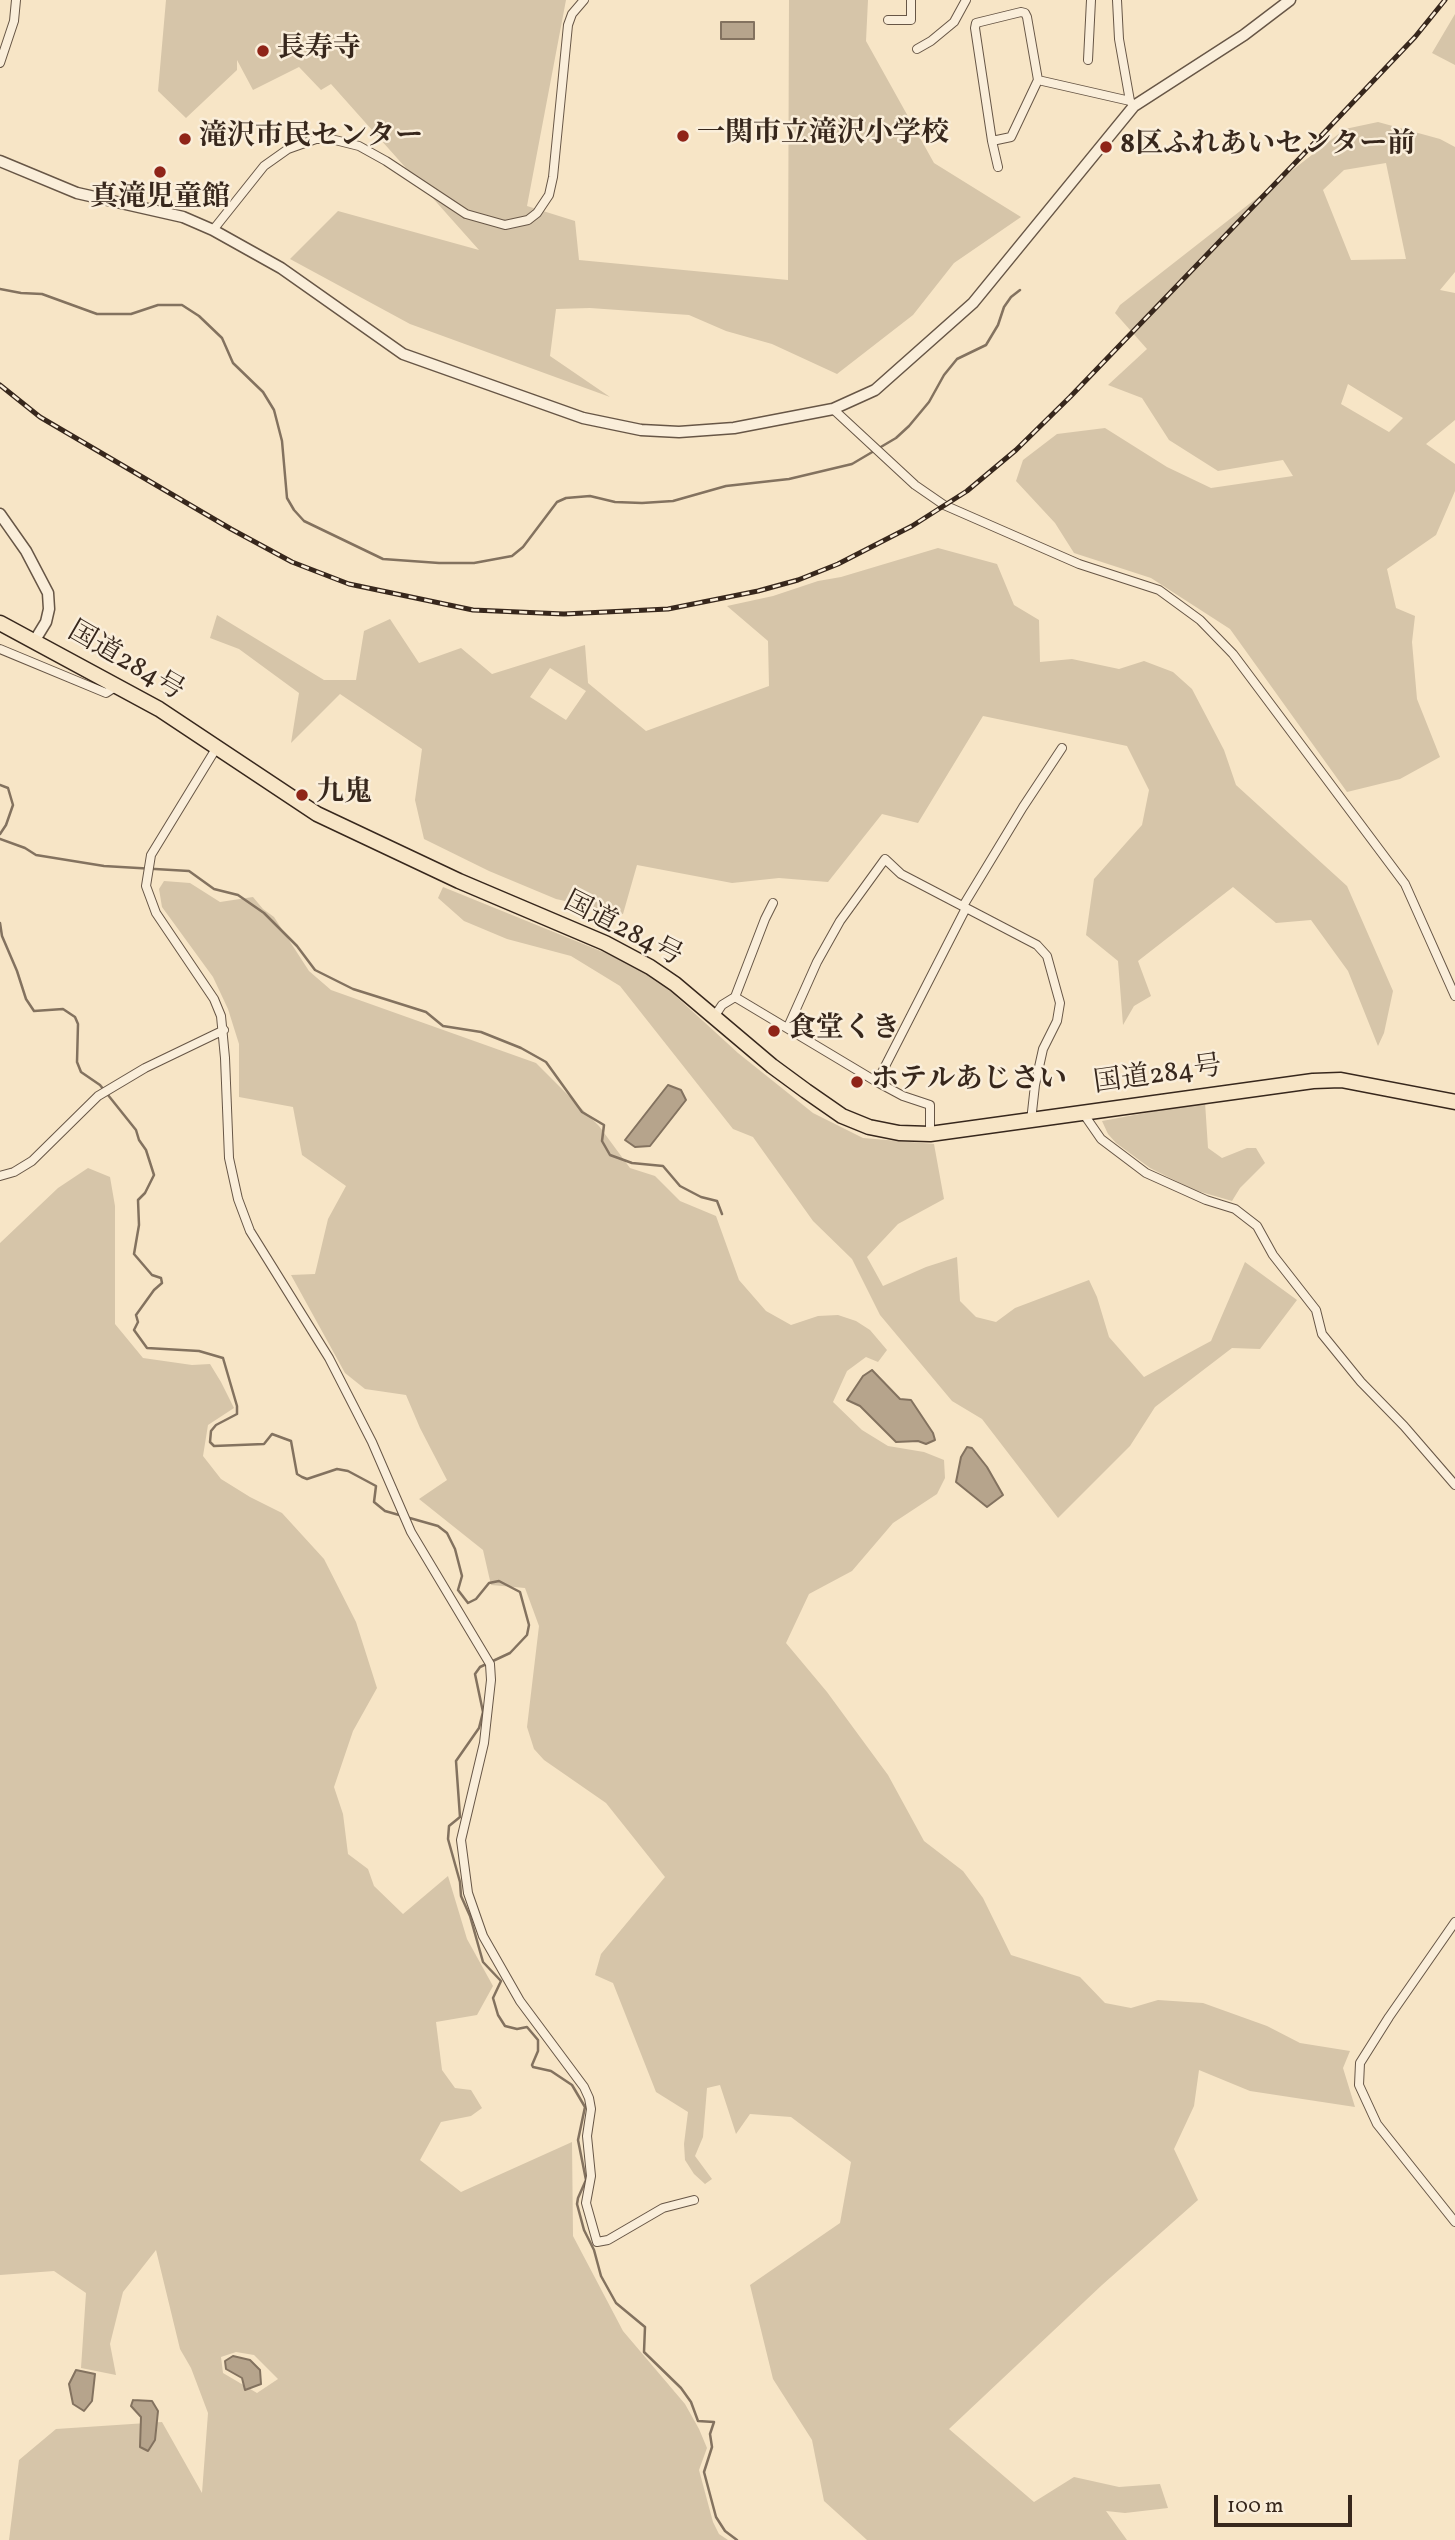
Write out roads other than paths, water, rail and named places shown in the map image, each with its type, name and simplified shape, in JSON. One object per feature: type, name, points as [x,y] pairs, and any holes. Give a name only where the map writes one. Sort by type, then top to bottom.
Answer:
[{"type":"highway","name":"国道284号","points":[[0,623],[159,709],[317,814],[459,881],[605,943],[650,967],[772,1066],[842,1116],[869,1127],[899,1133],[930,1134],[1313,1081],[1341,1080],[1362,1083],[1455,1102]]},
{"type":"street","points":[[0,63],[14,21],[16,0]]},
{"type":"street","points":[[213,230],[264,166],[288,149],[316,139],[331,139],[359,146],[466,214],[505,225],[528,220],[537,213],[549,195],[568,25],[572,14],[584,0]]},
{"type":"street","points":[[888,20],[911,20],[911,0]]},
{"type":"street","points":[[917,49],[932,41],[954,22],[966,0]]},
{"type":"street","points":[[1088,60],[1091,0]]},
{"type":"street","points":[[1117,0],[1119,39],[1132,103]]},
{"type":"street","points":[[0,161],[77,193],[183,217],[213,230],[281,268],[403,354],[583,418],[641,430],[679,432],[734,428],[833,409],[875,390],[973,303],[1132,103],[1244,35],[1290,0]]},
{"type":"street","points":[[992,141],[1011,137],[1038,80],[1025,13],[1021,12],[976,23],[975,28],[992,141],[998,167]]},
{"type":"street","points":[[1038,80],[1132,103]]},
{"type":"street","points":[[833,409],[915,485],[944,505],[1079,564],[1158,590],[1200,620],[1233,654],[1405,884],[1455,996]]},
{"type":"street","points":[[0,514],[26,551],[48,593],[46,622],[34,640]]},
{"type":"street","points":[[0,649],[106,693],[117,686]]},
{"type":"street","points":[[217,747],[151,855],[146,886],[156,913],[214,999],[224,1030],[229,1158],[232,1179],[246,1222],[330,1358],[372,1442],[411,1532],[490,1664],[491,1680],[484,1743],[461,1840],[468,1893],[483,1936],[520,2001],[584,2087],[589,2098],[591,2109],[587,2136],[591,2176],[586,2203],[593,2234],[597,2242],[608,2240],[663,2208],[694,2200]]},
{"type":"street","points":[[877,1082],[964,907],[1023,807],[1062,748]]},
{"type":"street","points":[[788,1027],[817,962],[840,921],[884,859],[901,874],[1037,945],[1047,956],[1060,1003],[1057,1021],[1043,1049],[1031,1121]]},
{"type":"street","points":[[714,1017],[722,1005],[735,997],[773,903]]},
{"type":"street","points":[[735,997],[877,1082],[903,1096],[930,1105],[930,1134]]},
{"type":"street","points":[[0,1176],[14,1172],[32,1161],[98,1096],[145,1068],[224,1030]]},
{"type":"street","points":[[1083,1113],[1101,1139],[1146,1172],[1206,1200],[1235,1209],[1257,1226],[1273,1255],[1316,1310],[1322,1334],[1361,1382],[1404,1426],[1455,1485]]},
{"type":"street","points":[[1455,1922],[1360,2063],[1359,2085],[1377,2124],[1455,2222]]},
{"type":"waterway","points":[[0,289],[42,294],[97,314],[131,314],[158,305],[182,305],[199,316],[222,338],[233,363],[263,392],[274,410],[282,441],[287,498],[304,521],[383,559],[439,563],[474,563],[512,556],[523,547],[557,502],[566,498],[590,496],[615,502],[642,503],[673,501],[726,486],[789,479],[852,464],[896,438],[909,426],[929,402],[944,375],[957,359],[986,345],[998,325],[1004,307],[1020,290]]},
{"type":"waterway","points":[[0,785],[8,788],[13,805],[0,834]]},
{"type":"waterway","points":[[0,839],[36,855],[104,866],[189,871],[214,889],[238,895],[264,913],[297,946],[315,970],[353,989],[426,1012],[443,1026],[481,1032],[521,1048],[546,1062],[582,1112],[604,1125],[602,1141],[610,1155],[632,1163],[663,1166],[680,1186],[701,1197],[717,1201],[722,1214]]},
{"type":"waterway","points":[[0,923],[2,936],[26,999],[34,1011],[63,1009],[75,1017],[78,1024],[77,1062],[81,1072],[100,1085],[136,1130],[146,1150],[154,1175],[145,1193],[138,1200],[139,1225],[134,1254],[152,1275],[161,1278],[162,1283],[136,1315],[138,1322],[134,1330],[147,1348],[199,1351],[223,1358],[237,1414],[216,1425],[211,1431],[210,1442],[214,1446],[264,1444],[272,1434],[291,1441],[297,1474],[302,1477],[307,1479],[337,1469],[348,1471],[376,1486],[374,1502],[385,1511],[438,1526],[447,1533],[455,1549],[462,1576],[458,1590],[468,1603],[476,1599],[489,1583],[499,1581],[520,1592],[529,1625],[527,1635],[510,1653],[480,1667],[475,1674],[483,1712],[479,1728],[456,1761],[460,1817],[449,1826],[448,1839],[460,1882],[461,1896],[470,1916],[483,1962],[501,1981],[493,1998],[498,2015],[505,2026],[517,2029],[527,2027],[538,2040],[533,2067],[551,2071],[572,2085],[585,2107],[578,2140],[586,2180],[577,2204],[584,2230],[594,2250],[601,2276],[616,2303],[645,2327],[644,2352],[681,2388],[691,2402],[698,2421],[714,2422],[710,2434],[712,2447],[704,2472],[716,2517],[725,2531],[737,2540]]},
{"type":"railway","points":[[0,385],[40,417],[231,529],[292,562],[349,584],[473,610],[564,614],[668,609],[758,591],[798,580],[838,564],[912,526],[967,491],[1016,450],[1320,137],[1415,37],[1445,0]]},
{"type":"place","name":"長寿寺","points":[[263,51]]},
{"type":"place","name":"一関市立滝沢小学校","points":[[683,136]]},
{"type":"place","name":"滝沢市民センター","points":[[185,139]]},
{"type":"place","name":"8区ふれあいセンター前","points":[[1106,147]]},
{"type":"place","name":"真滝児童館","points":[[160,172]]},
{"type":"place","name":"九鬼","points":[[302,795]]},
{"type":"place","name":"食堂くき","points":[[774,1031]]},
{"type":"place","name":"ホテルあじさい","points":[[857,1082]]}]
